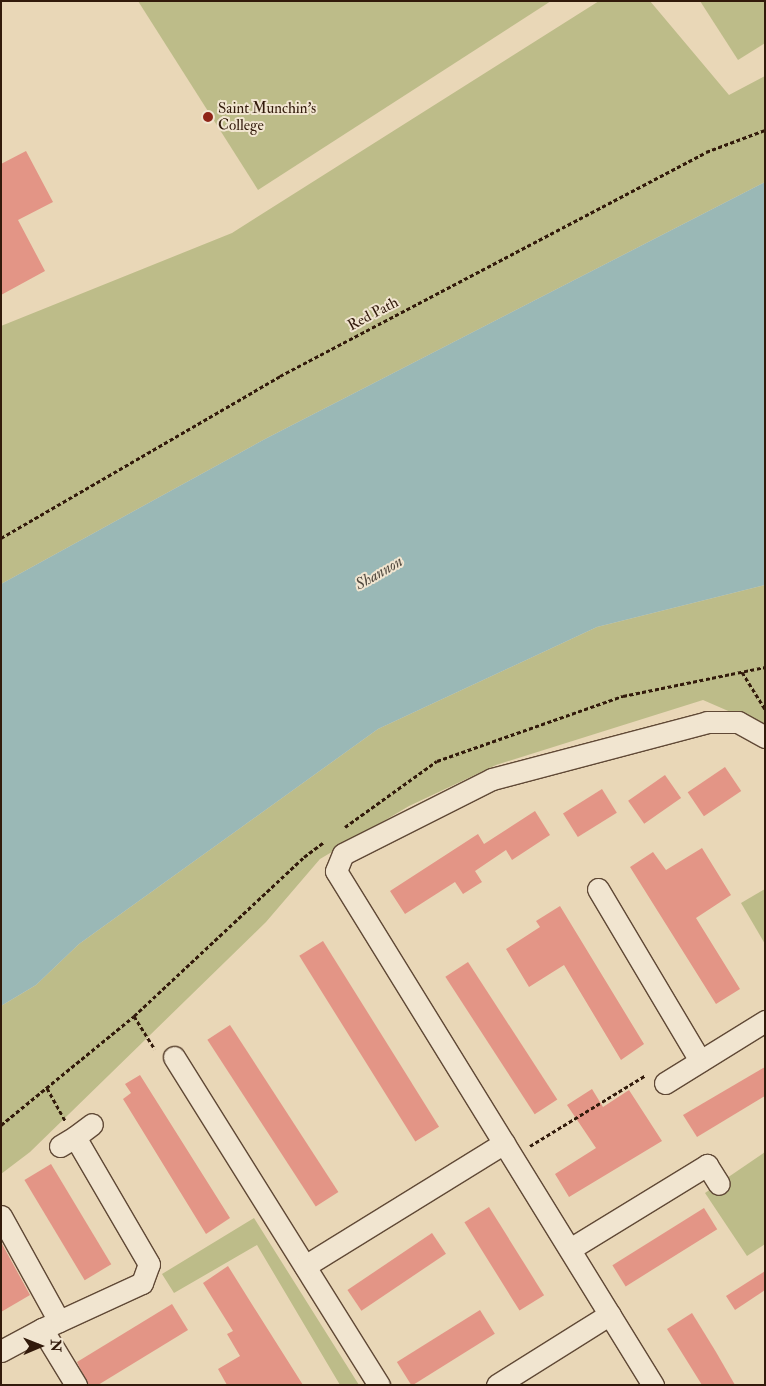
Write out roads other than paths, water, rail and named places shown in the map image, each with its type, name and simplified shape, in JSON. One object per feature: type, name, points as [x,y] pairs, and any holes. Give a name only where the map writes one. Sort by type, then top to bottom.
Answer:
[{"type":"street","points":[[653,1385],[336,871],[343,854],[492,779],[707,722],[738,722],[765,737]]},
{"type":"street","points":[[598,888],[700,1061]]},
{"type":"street","points":[[665,1083],[765,1021]]},
{"type":"street","points":[[174,1057],[379,1385]]},
{"type":"street","points":[[1,1351],[51,1325],[142,1283],[149,1264],[67,1141],[92,1124]]},
{"type":"street","points":[[305,1266],[508,1150]]},
{"type":"street","points":[[570,1249],[707,1165],[719,1184]]},
{"type":"street","points":[[1,1216],[76,1385]]},
{"type":"street","points":[[497,1385],[610,1314]]},
{"type":"water","name":"Shannon","points":[[765,182],[765,585],[597,627],[378,729],[79,944],[36,985],[1,1006],[1,584],[265,439]]},
{"type":"place","name":"Saint Munchin's College","points":[[208,117]]}]
